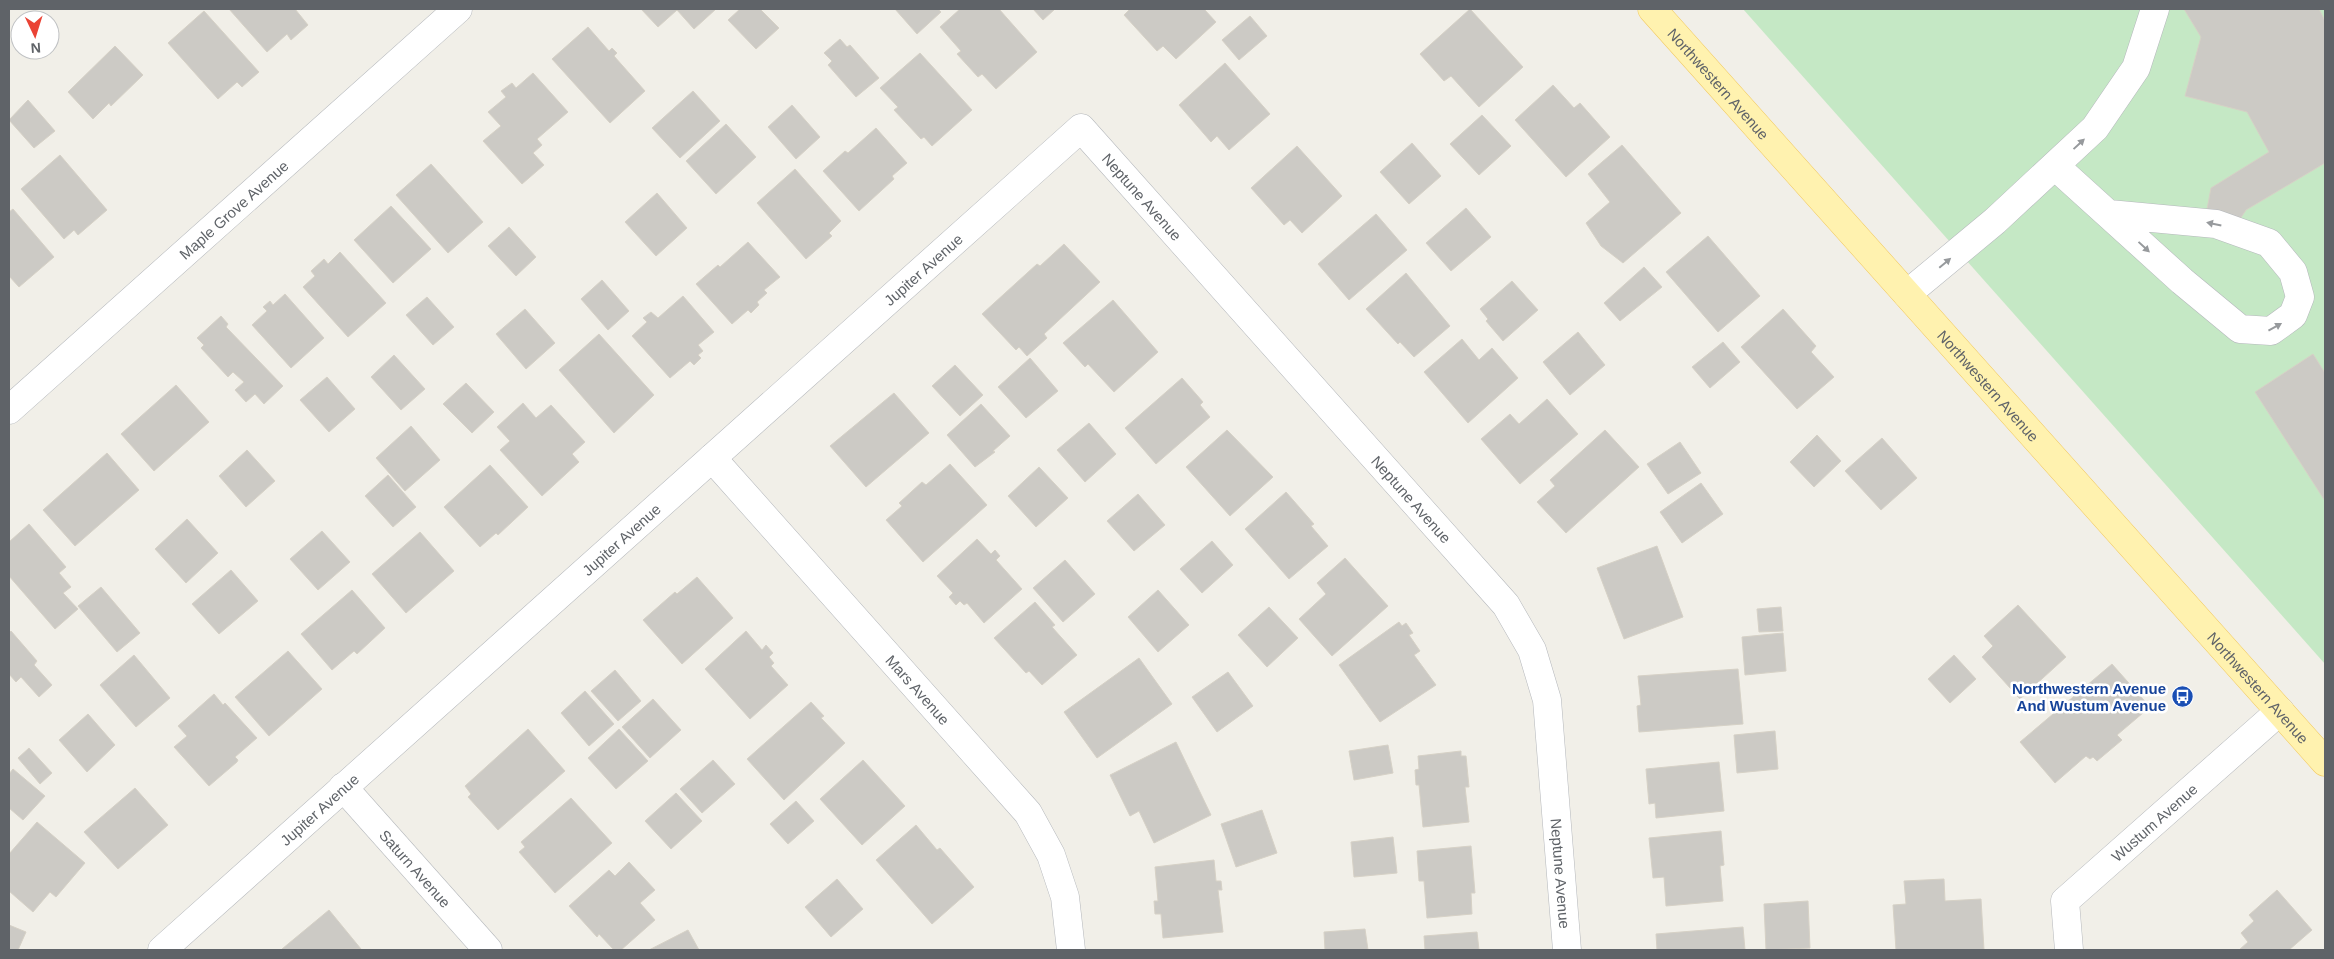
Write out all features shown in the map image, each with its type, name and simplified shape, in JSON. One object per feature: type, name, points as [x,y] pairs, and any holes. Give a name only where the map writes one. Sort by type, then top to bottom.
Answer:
[{"type":"main road","name":"Northwestern Avenue","points":[[1652,9],[2325,762]]},
{"type":"street","name":"Maple Grove Avenue","points":[[9,410],[458,9]]},
{"type":"street","points":[[1907,294],[1995,222],[2095,128],[2136,68],[2155,9]]},
{"type":"street","name":"Jupiter Avenue","points":[[162,950],[1081,128]]},
{"type":"street","name":"Neptune Avenue","points":[[1081,128],[1506,605],[1532,650],[1547,700],[1567,950]]},
{"type":"street","points":[[2055,166],[2182,282],[2240,328],[2270,331],[2293,316],[2300,298],[2293,272],[2268,243],[2216,224],[2109,214]]},
{"type":"street","name":"Mars Avenue","points":[[712,458],[1028,813],[1051,855],[1065,897],[1071,950]]},
{"type":"street","name":"Wustum Avenue","points":[[2069,950],[2065,901],[2280,711]]},
{"type":"street","name":"Saturn Avenue","points":[[343,787],[488,950]]},
{"type":"green space","points":[[1743,9],[2325,9],[2325,664]]},
{"type":"building","points":[[229,9],[295,9],[308,25],[291,40],[287,34],[267,52]]},
{"type":"building","points":[[641,9],[716,9],[694,29],[677,10],[658,27]]},
{"type":"building","points":[[740,9],[760,9],[779,28],[756,49],[728,20]]},
{"type":"building","points":[[895,9],[938,9],[941,12],[917,34]]},
{"type":"building","points":[[960,9],[999,9],[1037,52],[996,89],[982,74],[978,77],[957,54],[961,51],[940,27]]},
{"type":"building","points":[[1033,9],[1055,9],[1043,20]]},
{"type":"building","points":[[1130,9],[1204,9],[1216,22],[1176,59],[1163,46],[1157,51],[1124,15]]},
{"type":"building","points":[[1470,9],[1523,67],[1479,107],[1451,76],[1444,81],[1420,54]]},
{"type":"building","points":[[2184,9],[2319,9],[2325,21],[2325,163],[2246,210],[2234,228],[2205,220],[2211,188],[2269,152],[2247,112],[2185,96],[2201,37]]},
{"type":"building","points":[[204,11],[259,72],[242,87],[237,82],[218,99],[168,43]]},
{"type":"building","points":[[1250,16],[1267,36],[1239,60],[1222,40]]},
{"type":"building","points":[[588,27],[609,51],[612,48],[617,53],[614,56],[645,91],[610,123],[552,59]]},
{"type":"building","points":[[840,39],[847,47],[850,45],[879,78],[856,97],[828,65],[832,61],[824,53]]},
{"type":"building","points":[[115,46],[143,75],[111,106],[109,103],[93,119],[68,92]]},
{"type":"building","points":[[920,53],[972,110],[932,146],[924,137],[921,139],[894,110],[898,107],[880,88]]},
{"type":"building","points":[[1225,63],[1270,114],[1229,150],[1217,136],[1211,142],[1179,105]]},
{"type":"building","points":[[533,73],[568,112],[537,139],[542,145],[533,153],[544,165],[522,184],[483,141],[501,126],[488,112],[506,97],[501,91],[512,83],[516,88]]},
{"type":"building","points":[[1553,85],[1574,108],[1580,103],[1610,137],[1566,177],[1515,120]]},
{"type":"building","points":[[693,91],[720,121],[680,158],[652,128]]},
{"type":"building","points":[[28,100],[55,131],[34,148],[9,120]]},
{"type":"building","points":[[792,105],[820,137],[796,159],[768,127]]},
{"type":"building","points":[[1482,115],[1511,146],[1479,175],[1450,144]]},
{"type":"building","points":[[726,124],[756,157],[716,194],[686,161]]},
{"type":"building","points":[[876,128],[907,163],[892,176],[894,179],[859,211],[823,171],[845,151],[848,153]]},
{"type":"building","points":[[1412,143],[1441,176],[1409,204],[1380,172]]},
{"type":"building","points":[[1622,145],[1681,213],[1623,263],[1601,246],[1586,223],[1610,202],[1588,174]]},
{"type":"building","points":[[1297,146],[1342,196],[1302,233],[1290,220],[1284,225],[1251,188]]},
{"type":"building","points":[[60,155],[107,210],[78,235],[74,230],[64,239],[21,189]]},
{"type":"building","points":[[431,164],[483,222],[448,253],[396,195]]},
{"type":"building","points":[[795,169],[841,221],[829,233],[832,236],[806,259],[757,203]]},
{"type":"building","points":[[657,193],[687,228],[656,256],[625,222]]},
{"type":"building","points":[[391,206],[431,249],[393,283],[354,240]]},
{"type":"building","points":[[1466,208],[1491,237],[1451,271],[1426,243]]},
{"type":"building","points":[[13,209],[54,257],[19,287],[9,276],[9,212]]},
{"type":"building","points":[[1376,214],[1407,250],[1349,300],[1318,264]]},
{"type":"building","points":[[509,227],[536,257],[516,276],[488,246]]},
{"type":"building","points":[[1708,236],[1760,296],[1718,332],[1666,272]]},
{"type":"building","points":[[748,242],[780,277],[764,290],[767,293],[757,302],[759,305],[751,313],[748,310],[732,324],[696,284],[718,265],[720,267]]},
{"type":"building","points":[[1064,244],[1100,282],[1044,334],[1047,338],[1027,356],[1019,347],[1016,350],[982,314],[1037,264],[1040,266]]},
{"type":"building","points":[[340,252],[386,303],[348,337],[303,287],[315,276],[311,271],[324,259],[328,264]]},
{"type":"building","points":[[1644,267],[1662,287],[1620,321],[1604,303]]},
{"type":"building","points":[[1406,273],[1450,326],[1414,357],[1400,342],[1398,344],[1366,309]]},
{"type":"building","points":[[602,280],[629,311],[608,330],[581,299]]},
{"type":"building","points":[[1512,281],[1538,310],[1503,341],[1486,321],[1488,319],[1480,309]]},
{"type":"building","points":[[285,294],[324,338],[291,368],[252,325],[267,311],[263,307],[270,301],[273,305]]},
{"type":"building","points":[[683,296],[714,332],[698,345],[703,351],[698,355],[701,358],[694,365],[690,361],[670,378],[632,336],[647,322],[643,318],[651,312],[658,318]]},
{"type":"building","points":[[427,297],[454,327],[433,345],[406,315]]},
{"type":"building","points":[[1113,300],[1158,352],[1114,392],[1088,364],[1085,367],[1063,343]]},
{"type":"building","points":[[525,309],[555,343],[526,369],[496,334]]},
{"type":"building","points":[[1783,309],[1816,346],[1811,352],[1834,377],[1797,409],[1741,347]]},
{"type":"building","points":[[221,316],[228,324],[226,327],[283,386],[264,404],[255,394],[246,402],[235,390],[244,382],[233,372],[228,377],[201,348],[204,345],[197,338]]},
{"type":"building","points":[[1578,332],[1605,365],[1570,395],[1543,362]]},
{"type":"building","points":[[599,334],[654,395],[614,433],[559,370]]},
{"type":"building","points":[[1462,339],[1479,360],[1492,348],[1518,378],[1468,423],[1424,372]]},
{"type":"building","points":[[1723,342],[1740,362],[1710,388],[1692,367]]},
{"type":"building","points":[[2313,354],[2325,373],[2325,501],[2255,392]]},
{"type":"building","points":[[394,355],[425,389],[401,410],[371,377]]},
{"type":"building","points":[[1030,358],[1058,391],[1026,418],[998,387]]},
{"type":"building","points":[[955,365],[983,395],[960,416],[932,386]]},
{"type":"building","points":[[327,377],[355,409],[329,432],[300,400]]},
{"type":"building","points":[[1182,378],[1203,402],[1200,405],[1210,417],[1156,464],[1125,428]]},
{"type":"building","points":[[466,383],[494,412],[472,433],[443,404]]},
{"type":"building","points":[[176,385],[209,422],[154,471],[121,434]]},
{"type":"building","points":[[894,393],[929,433],[866,487],[830,446]]},
{"type":"building","points":[[1547,399],[1578,434],[1520,484],[1481,439],[1510,414],[1519,424]]},
{"type":"building","points":[[523,403],[536,418],[551,405],[585,442],[572,454],[579,462],[542,496],[500,450],[510,441],[497,427]]},
{"type":"building","points":[[981,404],[1010,436],[993,451],[995,452],[975,467],[947,435]]},
{"type":"building","points":[[1089,423],[1116,454],[1085,482],[1057,450]]},
{"type":"building","points":[[411,426],[440,460],[405,491],[376,458]]},
{"type":"building","points":[[1227,430],[1273,477],[1230,516],[1186,467]]},
{"type":"building","points":[[1605,430],[1639,467],[1566,533],[1537,502],[1555,486],[1550,480]]},
{"type":"building","points":[[1817,435],[1841,461],[1814,487],[1790,462]]},
{"type":"building","points":[[1882,438],[1917,478],[1881,510],[1845,471]]},
{"type":"building","points":[[1680,442],[1701,473],[1668,494],[1647,464]]},
{"type":"building","points":[[247,450],[275,481],[246,507],[219,476]]},
{"type":"building","points":[[107,453],[139,490],[75,546],[43,510]]},
{"type":"building","points":[[950,464],[987,505],[923,562],[886,520],[902,506],[899,503],[922,482],[926,485]]},
{"type":"building","points":[[490,465],[528,507],[498,535],[496,533],[480,547],[444,507]]},
{"type":"building","points":[[1039,467],[1068,498],[1036,527],[1008,496]]},
{"type":"building","points":[[388,475],[416,507],[393,527],[365,496]]},
{"type":"building","points":[[1701,483],[1723,514],[1682,543],[1660,512]]},
{"type":"building","points":[[1286,492],[1314,524],[1311,526],[1328,546],[1289,579],[1245,529]]},
{"type":"building","points":[[1138,494],[1165,525],[1134,551],[1107,521]]},
{"type":"building","points":[[187,519],[218,553],[186,583],[155,549]]},
{"type":"building","points":[[29,524],[66,567],[59,573],[71,587],[63,593],[78,609],[55,629],[9,576],[9,542]]},
{"type":"building","points":[[322,531],[350,562],[318,590],[290,559]]},
{"type":"building","points":[[420,532],[454,571],[406,613],[372,574]]},
{"type":"building","points":[[977,539],[991,554],[995,550],[1000,556],[996,560],[1022,589],[984,623],[967,603],[964,605],[960,601],[956,605],[949,597],[953,593],[937,576]]},
{"type":"building","points":[[1212,541],[1233,565],[1202,593],[1180,569]]},
{"type":"building","points":[[1657,546],[1683,617],[1624,639],[1597,568]]},
{"type":"building","points":[[1345,558],[1388,606],[1332,656],[1299,619],[1326,594],[1317,583]]},
{"type":"building","points":[[1065,560],[1095,594],[1063,622],[1033,588]]},
{"type":"building","points":[[231,570],[258,601],[219,634],[192,604]]},
{"type":"building","points":[[697,577],[733,618],[682,664],[643,620],[675,592],[677,594]]},
{"type":"building","points":[[101,587],[140,633],[117,652],[78,606]]},
{"type":"building","points":[[352,590],[385,628],[357,654],[354,651],[332,670],[301,634]]},
{"type":"building","points":[[1158,590],[1189,625],[1158,652],[1128,617]]},
{"type":"building","points":[[1035,602],[1055,625],[1052,627],[1077,655],[1042,685],[1029,671],[1026,673],[994,638]]},
{"type":"building","points":[[2018,605],[2066,657],[2020,699],[1982,657],[1993,646],[1984,636]]},
{"type":"building","points":[[1269,607],[1298,638],[1267,667],[1238,635]]},
{"type":"building","points":[[1781,607],[1783,631],[1759,632],[1757,609]]},
{"type":"building","points":[[1399,622],[1402,626],[1406,623],[1413,633],[1409,635],[1420,651],[1414,655],[1436,685],[1380,722],[1339,665]]},
{"type":"building","points":[[11,631],[37,661],[34,665],[52,685],[39,697],[21,677],[16,682],[9,674],[9,633]]},
{"type":"building","points":[[746,631],[762,650],[766,645],[773,653],[769,657],[774,663],[771,666],[788,685],[750,719],[705,669]]},
{"type":"building","points":[[1783,633],[1786,671],[1745,675],[1742,637]]},
{"type":"building","points":[[288,651],[322,689],[269,736],[235,697]]},
{"type":"building","points":[[134,655],[170,698],[136,727],[100,685]]},
{"type":"building","points":[[1954,655],[1976,679],[1950,703],[1928,679]]},
{"type":"building","points":[[1139,658],[1172,704],[1097,758],[1064,712]]},
{"type":"building","points":[[2112,664],[2150,707],[2117,735],[2122,740],[2097,761],[2093,757],[2090,759],[2086,756],[2055,783],[2020,742]]},
{"type":"building","points":[[1738,669],[1743,724],[1639,732],[1637,706],[1641,705],[1638,676]]},
{"type":"building","points":[[615,670],[641,701],[618,721],[591,691]]},
{"type":"building","points":[[1228,672],[1253,706],[1217,732],[1192,697]]},
{"type":"building","points":[[585,691],[614,724],[589,746],[561,713]]},
{"type":"building","points":[[214,694],[223,705],[225,703],[257,738],[235,757],[238,760],[237,762],[209,786],[174,747],[187,736],[178,726]]},
{"type":"building","points":[[653,699],[681,730],[650,758],[622,727]]},
{"type":"building","points":[[811,702],[824,716],[821,718],[845,743],[784,800],[747,759]]},
{"type":"building","points":[[88,714],[115,745],[87,772],[59,740]]},
{"type":"building","points":[[528,729],[565,771],[498,830],[468,797],[471,794],[465,786]]},
{"type":"building","points":[[619,729],[648,761],[616,789],[588,758]]},
{"type":"building","points":[[1775,731],[1778,769],[1737,773],[1734,735]]},
{"type":"building","points":[[1176,742],[1211,815],[1154,843],[1139,811],[1130,816],[1110,775]]},
{"type":"building","points":[[1388,745],[1393,773],[1354,780],[1349,751]]},
{"type":"building","points":[[29,748],[52,773],[40,784],[18,758]]},
{"type":"building","points":[[1461,751],[1461,756],[1466,756],[1469,787],[1465,787],[1469,822],[1423,827],[1419,785],[1416,785],[1415,770],[1419,769],[1418,756]]},
{"type":"building","points":[[713,760],[735,784],[702,813],[680,789]]},
{"type":"building","points":[[863,760],[905,806],[862,845],[820,799]]},
{"type":"building","points":[[1719,762],[1724,811],[1656,818],[1655,803],[1649,804],[1646,769]]},
{"type":"building","points":[[13,769],[45,796],[23,820],[9,808],[9,774]]},
{"type":"building","points":[[135,788],[168,825],[118,869],[84,832]]},
{"type":"building","points":[[676,793],[702,821],[671,849],[645,821]]},
{"type":"building","points":[[571,798],[612,843],[555,893],[519,852],[525,847],[521,842]]},
{"type":"building","points":[[796,801],[814,821],[788,844],[770,824]]},
{"type":"building","points":[[1262,810],[1277,853],[1236,867],[1221,824]]},
{"type":"building","points":[[37,822],[85,863],[56,897],[50,892],[33,912],[9,891],[9,854]]},
{"type":"building","points":[[916,825],[937,850],[940,848],[974,887],[932,924],[876,860]]},
{"type":"building","points":[[1721,831],[1724,865],[1720,866],[1723,901],[1666,906],[1664,877],[1653,878],[1649,838]]},
{"type":"building","points":[[1393,837],[1397,873],[1354,877],[1351,842]]},
{"type":"building","points":[[1471,846],[1475,893],[1471,893],[1472,914],[1427,918],[1424,881],[1419,881],[1417,851]]},
{"type":"building","points":[[1214,860],[1216,881],[1221,881],[1222,890],[1218,890],[1223,932],[1163,938],[1161,914],[1155,914],[1154,901],[1158,901],[1155,867]]},
{"type":"building","points":[[629,862],[655,890],[640,903],[655,920],[621,950],[614,950],[599,934],[597,937],[569,906],[609,870],[615,876]]},
{"type":"building","points":[[837,879],[863,909],[831,937],[805,907]]},
{"type":"building","points":[[1944,879],[1945,901],[1981,899],[1984,950],[1896,950],[1893,905],[1906,904],[1904,881]]},
{"type":"building","points":[[2277,890],[2312,930],[2289,950],[2239,950],[2248,942],[2241,933],[2254,921],[2249,915]]},
{"type":"building","points":[[1808,901],[1810,948],[1766,950],[1764,904]]},
{"type":"building","points":[[329,910],[361,949],[282,949]]},
{"type":"building","points":[[9,925],[26,932],[18,950],[9,950]]},
{"type":"building","points":[[1743,927],[1745,950],[1657,950],[1656,934]]},
{"type":"building","points":[[1365,929],[1368,950],[1325,950],[1324,932]]},
{"type":"building","points":[[688,930],[699,950],[649,950]]},
{"type":"building","points":[[1477,932],[1479,950],[1425,950],[1424,936]]},
{"type":"place","name":"Northwestern Avenue And Wustum Avenue","points":[[2182,697]]}]
